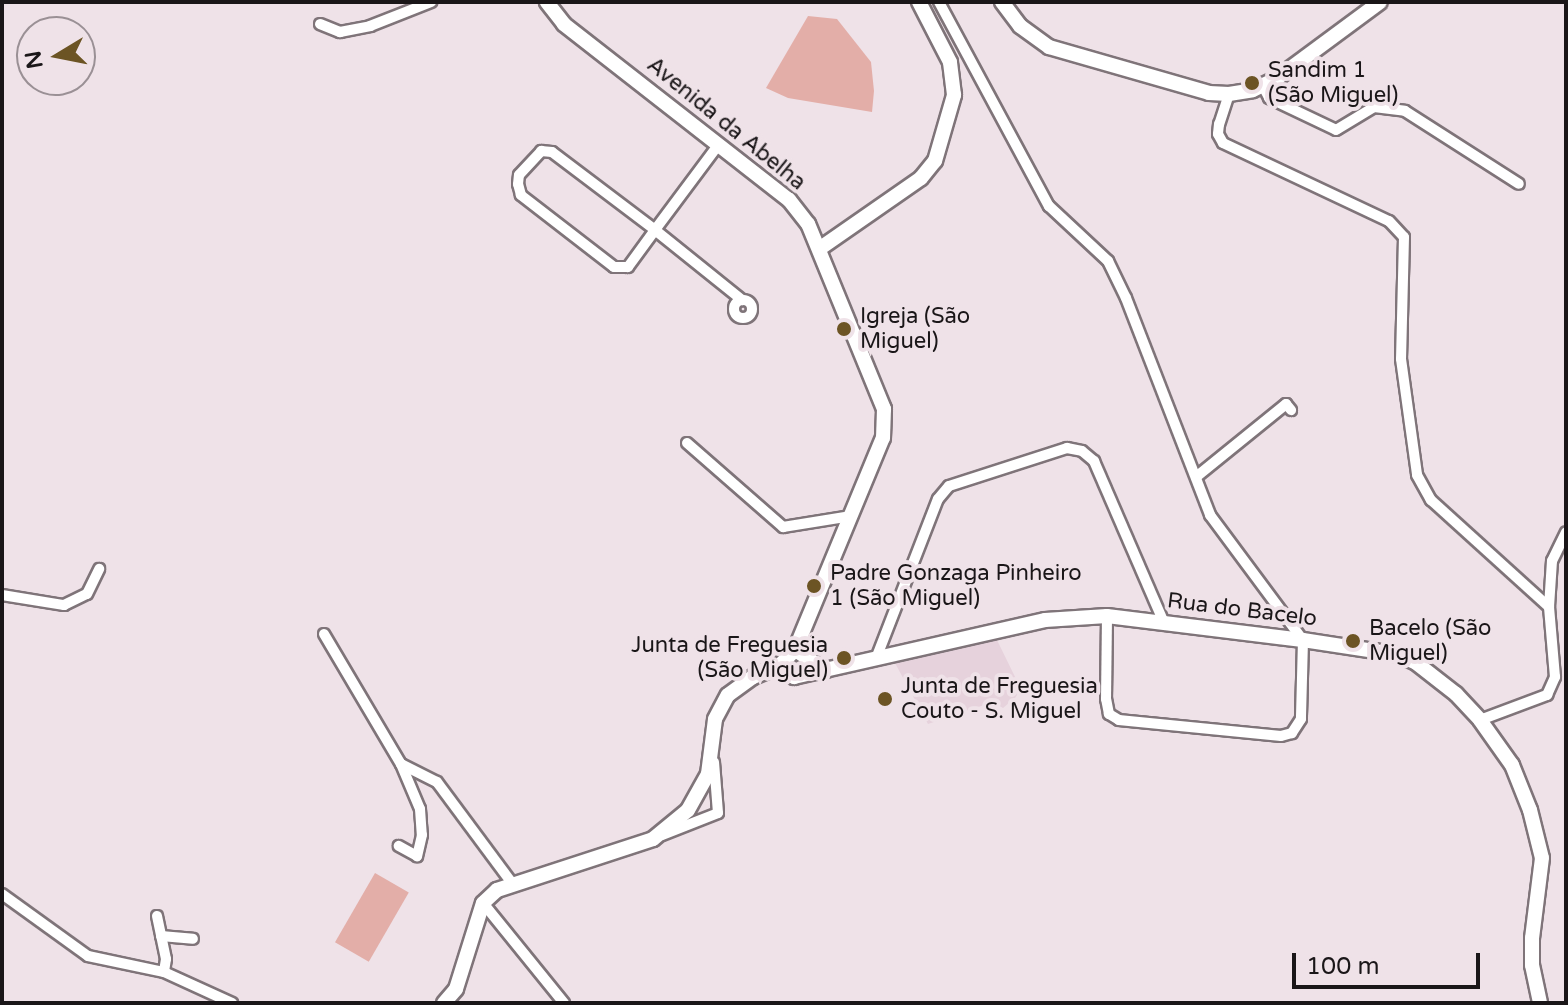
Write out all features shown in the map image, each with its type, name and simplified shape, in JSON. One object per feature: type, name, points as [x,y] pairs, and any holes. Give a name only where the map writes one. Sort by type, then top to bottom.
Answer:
[{"type":"street","points":[[320,24],[340,32],[370,26],[431,2]]},
{"type":"street","name":"Avenida da Abelha","points":[[483,903],[497,890],[512,883],[653,839],[688,810],[708,774],[715,719],[728,695],[753,677],[779,666],[795,650],[883,438],[884,409],[808,224],[789,200],[564,24],[547,2]]},
{"type":"street","points":[[819,249],[921,178],[935,161],[954,95],[950,62],[919,2]]},
{"type":"street","points":[[939,2],[1049,206],[1108,261],[1126,298],[1210,515],[1303,640],[1301,719],[1292,733],[1281,736],[1119,720],[1109,714],[1106,699],[1107,616]]},
{"type":"street","points":[[1002,2],[1020,26],[1049,47],[1209,93],[1229,94],[1263,86],[1380,2]]},
{"type":"street","points":[[1263,86],[1269,98],[1336,130],[1374,107],[1405,111],[1519,184]]},
{"type":"street","points":[[1229,94],[1219,124],[1218,134],[1223,143],[1389,221],[1404,237],[1401,359],[1417,475],[1431,500],[1549,607]]},
{"type":"street","points":[[719,144],[655,230],[628,267],[614,267],[521,195],[519,175],[541,151],[550,151],[655,230],[742,300]]},
{"type":"street","points":[[1196,477],[1286,404],[1291,410]]},
{"type":"street","points":[[687,443],[771,521],[783,527],[851,516]]},
{"type":"street","points":[[877,656],[938,499],[949,486],[1067,448],[1082,451],[1094,461],[1164,623]]},
{"type":"street","points":[[1480,720],[1547,695],[1555,677],[1549,607],[1552,561],[1566,532]]},
{"type":"street","points":[[2,595],[64,605],[87,594],[99,569]]},
{"type":"street","name":"Rua do Bacelo","points":[[779,666],[794,677],[1045,620],[1107,616],[1303,640],[1395,654],[1415,662],[1444,684],[1480,720],[1512,765],[1539,834],[1542,858],[1532,965],[1540,1003]]},
{"type":"street","points":[[324,634],[401,764],[420,809],[422,835],[417,856],[399,846]]},
{"type":"street","points":[[795,650],[826,670]]},
{"type":"street","points":[[653,839],[718,813],[711,749]]},
{"type":"street","points":[[401,764],[437,782],[512,883]]},
{"type":"street","points":[[2,894],[88,956],[164,972],[232,1003]]},
{"type":"street","points":[[444,1003],[456,989],[483,903]]},
{"type":"street","points":[[483,903],[564,1003]]},
{"type":"street","points":[[157,916],[166,959],[164,972]]},
{"type":"street","points":[[161,936],[193,939]]},
{"type":"shaded area","points":[[808,16],[837,19],[871,62],[874,91],[872,112],[788,98],[766,88]]},
{"type":"shaded area","points":[[996,638],[1021,689],[1015,698],[1003,708],[993,702],[928,724],[895,663]]},
{"type":"shaded area","points":[[375,873],[409,892],[369,962],[335,942]]},
{"type":"place","name":"Sandim 1 (São Miguel)","points":[[1252,83]]},
{"type":"place","name":"Igreja (São Miguel)","points":[[844,329]]},
{"type":"place","name":"Padre Gonzaga Pinheiro 1 (São Miguel)","points":[[814,586]]},
{"type":"place","name":"Bacelo (São Miguel)","points":[[1353,641]]},
{"type":"place","name":"Junta de Freguesia (São Miguel)","points":[[844,658]]},
{"type":"place","name":"Junta de Freguesia Couto - S. Miguel","points":[[885,699]]}]
